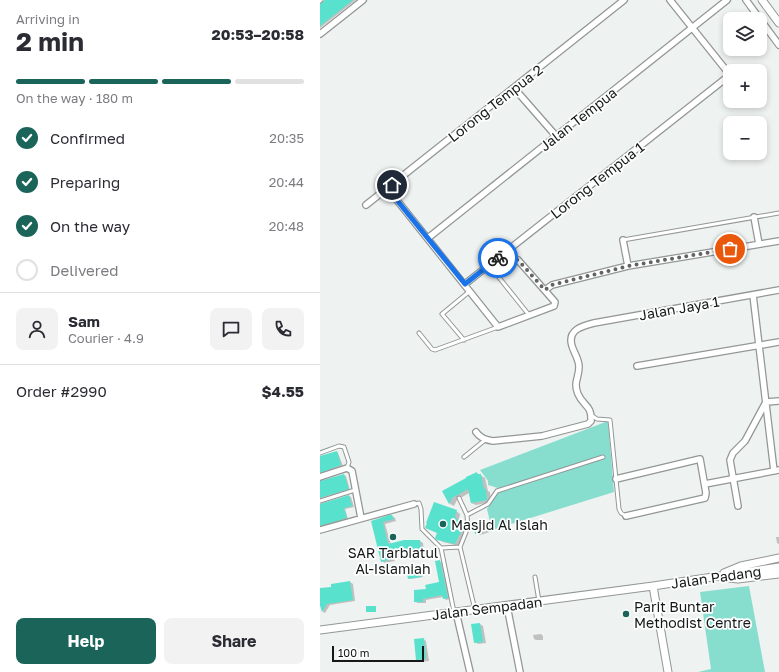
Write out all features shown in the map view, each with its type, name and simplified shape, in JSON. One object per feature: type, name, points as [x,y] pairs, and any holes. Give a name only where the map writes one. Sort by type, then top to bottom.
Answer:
[{"type":"street","points":[[320,34],[364,0]]},
{"type":"street","name":"Lorong Tempua 2","points":[[366,205],[624,0]]},
{"type":"street","points":[[670,0],[723,66]]},
{"type":"street","name":"Jalan Tempua","points":[[428,238],[727,0]]},
{"type":"street","points":[[746,0],[779,45]]},
{"type":"street","points":[[762,0],[779,23]]},
{"type":"street","name":"Lorong Tempua 1","points":[[465,284],[723,81]]},
{"type":"street","points":[[514,88],[556,136]]},
{"type":"street","points":[[392,185],[396,199],[498,327],[554,306],[555,302],[518,260],[504,254]]},
{"type":"street","points":[[754,217],[759,244]]},
{"type":"street","points":[[623,240],[628,266]]},
{"type":"street","points":[[545,290],[552,285],[628,266],[779,241]]},
{"type":"street","name":"Jalan Jaya 1","points":[[591,415],[590,409],[581,400],[575,387],[579,368],[578,360],[572,346],[571,337],[574,331],[580,327],[594,323],[779,290]]},
{"type":"street","points":[[705,484],[777,471],[766,402],[753,295]]},
{"type":"street","points":[[637,366],[779,342]]},
{"type":"street","points":[[766,402],[779,401]]},
{"type":"street","points":[[738,506],[730,460],[733,453],[745,441],[766,402]]},
{"type":"street","points":[[476,432],[478,436],[485,440],[493,441],[542,436],[588,424],[591,421],[591,415]]},
{"type":"street","points":[[616,479],[700,459],[705,484],[705,498],[626,516]]},
{"type":"street","points":[[320,476],[347,468],[352,471],[361,518]]},
{"type":"street","points":[[320,530],[414,504]]},
{"type":"street","points":[[715,578],[741,566],[779,558]]},
{"type":"street","name":"Jalan Padang","points":[[653,586],[715,578],[779,567]]},
{"type":"street","points":[[715,578],[738,579],[779,574]]},
{"type":"street","points":[[653,586],[668,672]]},
{"type":"street","name":"Jalan Sempadan","points":[[320,630],[653,586]]},
{"type":"street","points":[[507,606],[520,672]]},
{"type":"street","points":[[455,612],[470,672]]},
{"type":"lane","points":[[623,240],[779,213]]},
{"type":"lane","points":[[489,265],[529,315]]},
{"type":"lane","points":[[464,340],[442,314],[470,291]]},
{"type":"lane","points":[[419,333],[433,350],[437,350],[498,327]]},
{"type":"lane","points":[[591,415],[597,419],[610,420],[619,510],[626,516]]},
{"type":"lane","points":[[464,457],[485,440]]},
{"type":"lane","points":[[320,453],[339,446],[344,447],[349,462],[347,468]]},
{"type":"lane","points":[[466,515],[488,504],[497,491],[603,457]]},
{"type":"lane","points":[[320,501],[355,490]]},
{"type":"lane","points":[[459,498],[466,515],[468,527],[460,547],[475,610]]},
{"type":"lane","points":[[414,504],[419,504],[421,509],[422,530],[441,548],[455,612]]},
{"type":"lane","points":[[441,548],[460,547]]},
{"type":"lane","points":[[535,577],[539,601]]},
{"type":"green space","points":[[608,421],[614,492],[492,530],[487,509],[499,491],[498,488],[488,485],[488,481],[480,470]]},
{"type":"green space","points":[[749,586],[765,672],[698,672],[711,669],[700,592]]},
{"type":"building","points":[[325,0],[353,0],[320,26],[320,4]]},
{"type":"building","points":[[337,451],[341,465],[320,473],[320,456]]},
{"type":"building","points":[[477,472],[477,474],[481,474],[484,489],[486,489],[487,500],[471,503],[468,489],[452,498],[449,504],[442,491]]},
{"type":"building","points":[[344,474],[349,489],[320,498],[320,481]]},
{"type":"building","points":[[349,495],[352,506],[344,508],[347,518],[320,526],[320,504]]},
{"type":"building","name":"Masjid Al Islah","points":[[434,502],[457,510],[455,517],[459,521],[459,525],[463,528],[455,544],[437,540],[435,538],[437,533],[425,528]]},
{"type":"building","points":[[392,515],[394,519],[383,522],[388,544],[404,540],[420,540],[421,549],[417,550],[417,555],[407,555],[407,549],[391,553],[392,559],[381,562],[371,521]]},
{"type":"building","points":[[487,522],[490,529],[475,534],[473,527]]},
{"type":"building","points":[[440,560],[448,598],[443,599],[442,595],[423,599],[423,602],[414,602],[414,590],[426,589],[425,585],[439,582],[435,561]]},
{"type":"building","points":[[420,572],[421,577],[408,579],[407,574]]},
{"type":"building","points":[[350,581],[353,600],[327,604],[322,612],[320,605],[320,588],[331,587],[331,584]]},
{"type":"building","points":[[366,606],[376,606],[376,612],[366,612]]},
{"type":"building","points":[[480,623],[483,642],[474,643],[471,624]]},
{"type":"building","points":[[424,638],[426,659],[416,660],[414,639]]},
{"type":"way so far","points":[[498,258],[504,254],[518,260],[545,290],[552,285],[628,266],[730,249]]},
{"type":"place","name":"Masjid Al Islah","points":[[443,524]]},
{"type":"place","name":"SAR Tarbiatul Al-Islamiah","points":[[393,537]]},
{"type":"place","name":"Parit Buntar Methodist Centre","points":[[626,614]]},
{"type":"route","points":[[392,185],[393,193],[396,199],[465,284],[498,258]]}]
